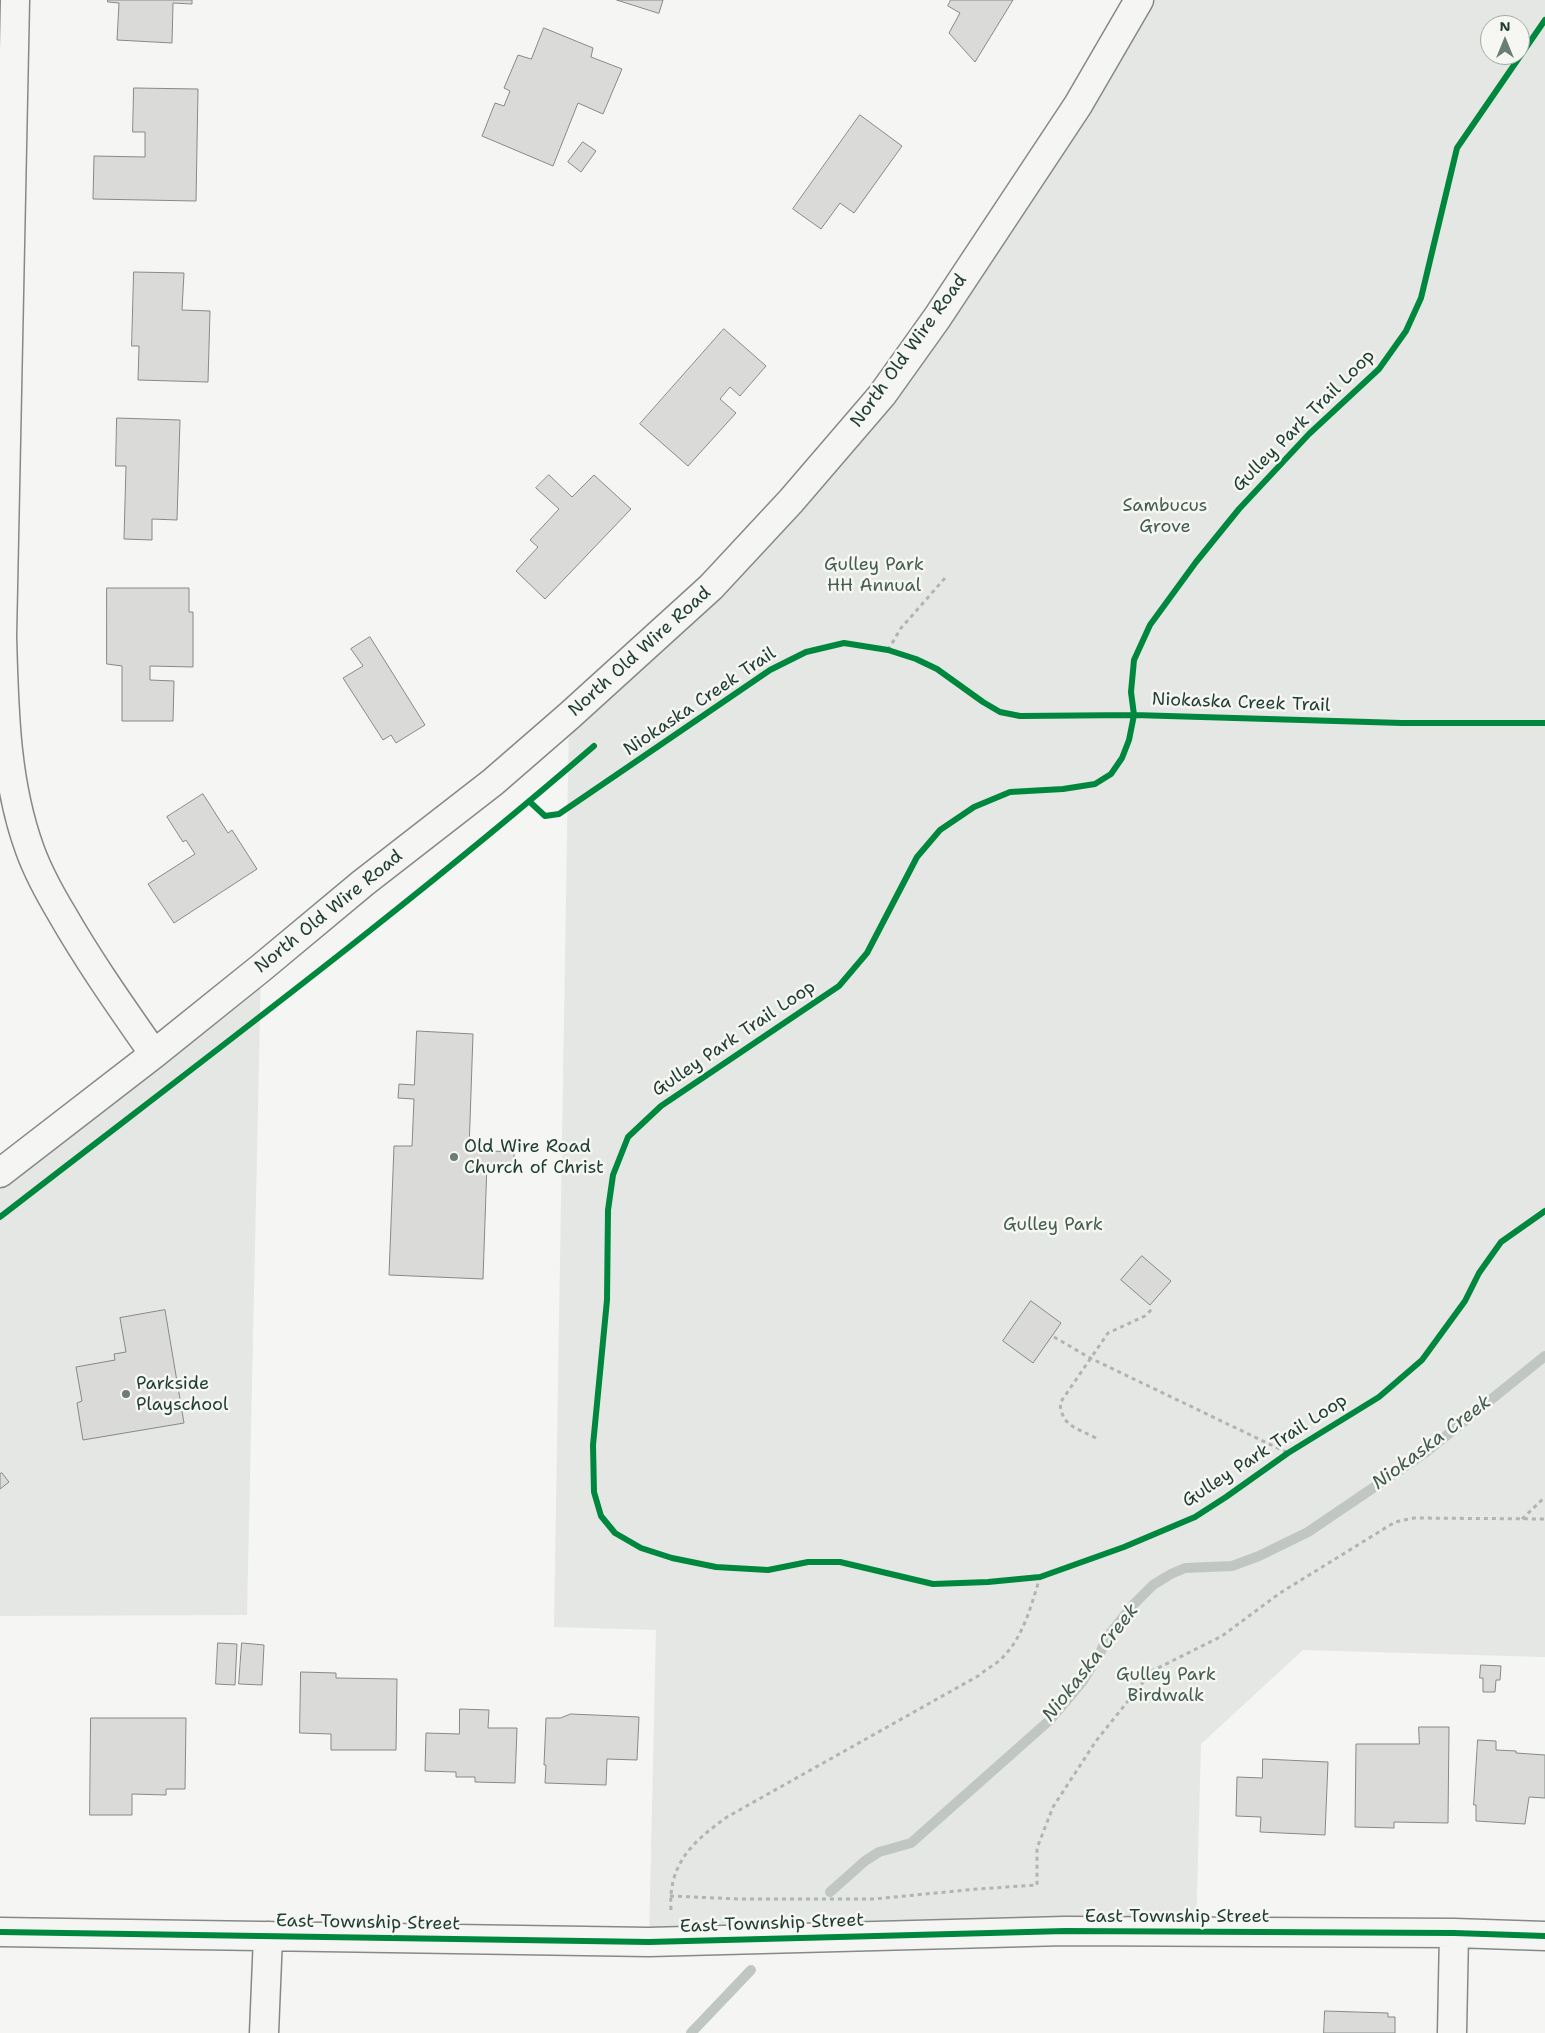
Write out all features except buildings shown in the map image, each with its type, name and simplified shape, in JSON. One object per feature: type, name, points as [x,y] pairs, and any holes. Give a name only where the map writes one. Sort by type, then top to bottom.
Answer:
[{"type":"street","points":[[15,0],[6,111],[1,636],[8,752],[17,805],[30,850],[51,896],[86,957],[154,1054]]},
{"type":"street","name":"North Old Wire Road","points":[[0,1173],[154,1054],[363,883],[494,782],[570,716],[711,587],[791,501],[882,395],[937,318],[1078,105],[1139,0]]},
{"type":"street","name":"East Township Street","points":[[0,1932],[674,1942],[1065,1931],[1545,1936]]},
{"type":"street","points":[[1452,2033],[1454,1934]]},
{"type":"street","points":[[264,2033],[268,1936]]},
{"type":"path","points":[[888,650],[901,628],[945,578]]},
{"type":"path","points":[[879,649],[898,653]]},
{"type":"path","points":[[1096,1438],[1066,1423],[1061,1414],[1060,1403],[1108,1333],[1145,1316],[1153,1308]]},
{"type":"path","points":[[1054,1337],[1090,1358],[1288,1453]]},
{"type":"path","points":[[1521,1520],[1545,1497]]},
{"type":"path","points":[[670,1896],[739,1899],[874,1899],[977,1889],[1037,1886],[1037,1848],[1053,1807],[1096,1741],[1152,1671],[1222,1636],[1280,1593],[1395,1522],[1414,1518],[1545,1520]]},
{"type":"path","points":[[1031,1578],[1049,1573]]},
{"type":"path","points":[[674,1942],[670,1896],[672,1880],[681,1861],[702,1835],[727,1817],[978,1676],[1000,1659],[1017,1640],[1029,1612],[1040,1577]]},
{"type":"shaded area","name":"Parkside Playschool","points":[[261,968],[247,1615],[0,1616],[0,1173]]},
{"type":"green space","name":"Gulley Park","points":[[1139,0],[1545,0],[1545,1657],[1303,1650],[1201,1744],[1196,1932],[649,1942],[656,1630],[554,1627],[569,716],[882,395]]},
{"type":"waterway","name":"Niokaska Creek","points":[[830,1892],[865,1861],[879,1852],[911,1843],[1051,1719],[1082,1682],[1108,1636],[1132,1606],[1153,1585],[1185,1568],[1232,1566],[1259,1556],[1308,1532],[1426,1452],[1545,1356]]},
{"type":"waterway","name":"Niokaska Creek","points":[[691,2033],[751,1970]]},
{"type":"cycle path","name":"Gulley Park Trail Loop","points":[[1545,20],[1457,148],[1421,298],[1406,331],[1379,369],[1309,434],[1239,509],[1196,562],[1150,625],[1134,660],[1131,692],[1134,715],[1129,740],[1122,758],[1111,774],[1095,784],[1063,789],[1010,792],[974,807],[940,830],[917,857],[867,953],[839,986],[661,1106],[628,1137],[613,1175],[608,1210],[607,1300],[593,1445],[594,1492],[601,1516],[615,1533],[641,1548],[672,1558],[716,1567],[768,1570],[808,1562],[840,1562],[933,1584],[988,1582],[1040,1577],[1124,1547],[1195,1517],[1288,1453],[1379,1397],[1422,1360],[1465,1301],[1479,1273],[1501,1242],[1545,1211]]},
{"type":"cycle path","name":"Niokaska Creek Trail","points":[[530,802],[545,816],[559,814],[770,670],[806,652],[844,643],[888,650],[916,659],[937,669],[1000,712],[1020,716],[1134,715],[1402,723],[1545,723]]},
{"type":"cycle path","points":[[0,1217],[375,927],[594,746]]},
{"type":"cycle path","points":[[0,1932],[649,1942],[1065,1931],[1454,1933],[1545,1936]]},
{"type":"place","name":"Old Wire Road Church of Christ","points":[[454,1157]]},
{"type":"place","name":"Parkside Playschool","points":[[126,1394]]},
{"type":"park label","name":"Sambucus Grove","points":[[1165,516]]},
{"type":"park label","name":"Gulley Park HH Annual","points":[[874,575]]},
{"type":"park label","name":"Gulley Park Birdwalk","points":[[1166,1685]]}]
